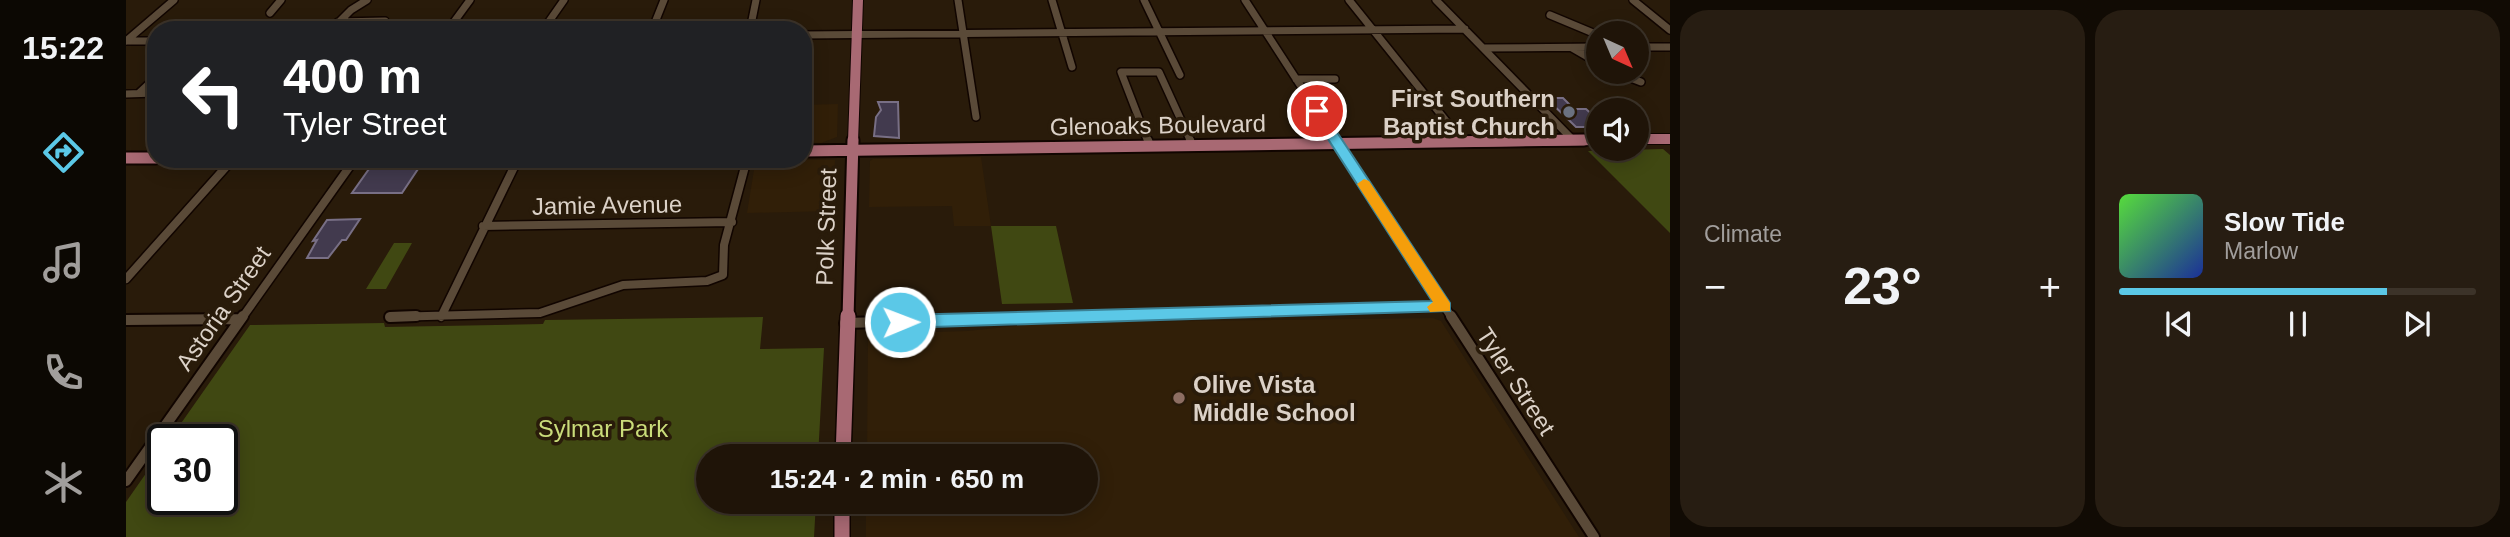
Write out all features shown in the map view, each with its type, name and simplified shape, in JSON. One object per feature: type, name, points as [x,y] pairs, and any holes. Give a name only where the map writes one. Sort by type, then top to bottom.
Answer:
[{"type":"main road","name":"Polk Street","points":[[843,444],[845,323],[858,0]]},
{"type":"main road","points":[[1649,139],[1670,138]]},
{"type":"main road","name":"Glenoaks Boulevard","points":[[812,151],[1586,140]]},
{"type":"main road","points":[[126,158],[147,158]]},
{"type":"main road","points":[[842,514],[842,537]]},
{"type":"street","points":[[149,21],[174,0]]},
{"type":"street","points":[[270,13],[281,0]]},
{"type":"street","points":[[339,21],[367,0]]},
{"type":"street","points":[[455,21],[470,0]]},
{"type":"street","points":[[548,21],[564,0]]},
{"type":"street","points":[[656,21],[664,0]]},
{"type":"street","points":[[752,21],[756,0]]},
{"type":"street","points":[[958,0],[976,117]]},
{"type":"street","points":[[1052,0],[1072,67]]},
{"type":"street","points":[[1144,0],[1180,75]]},
{"type":"street","name":"Tyler Street","points":[[1245,0],[1594,537]]},
{"type":"street","points":[[1349,0],[1463,142]]},
{"type":"street","points":[[1436,0],[1573,140]]},
{"type":"street","points":[[1633,0],[1670,30]]},
{"type":"street","points":[[1550,15],[1586,30]]},
{"type":"street","points":[[126,41],[147,23]]},
{"type":"street","points":[[812,35],[1465,29]]},
{"type":"street","points":[[126,41],[147,41]]},
{"type":"street","points":[[1483,48],[1586,47]]},
{"type":"street","points":[[1649,47],[1670,47]]},
{"type":"street","points":[[1572,48],[1586,56]]},
{"type":"street","points":[[1150,146],[1121,72],[1159,72],[1192,145]]},
{"type":"street","points":[[1296,79],[1335,79]]},
{"type":"street","points":[[139,93],[147,86]]},
{"type":"street","points":[[126,94],[147,93]]},
{"type":"street","points":[[126,279],[225,168]]},
{"type":"street","name":"Astoria Street","points":[[126,481],[349,168]]},
{"type":"street","points":[[441,317],[513,168]]},
{"type":"street","points":[[390,317],[540,313],[623,285],[660,281],[707,281],[723,275],[724,245],[745,168]]},
{"type":"street","name":"Jamie Avenue","points":[[483,226],[732,222]]},
{"type":"street","points":[[845,323],[1444,307]]},
{"type":"street","points":[[126,320],[240,320]]},
{"type":"shaded area","points":[[838,104],[837,137],[821,143],[812,142],[812,105]]},
{"type":"shaded area","points":[[981,157],[991,226],[954,226],[952,206],[869,207],[870,161],[873,159]]},
{"type":"shaded area","points":[[812,160],[835,160],[832,211],[747,213],[754,168],[812,168]]},
{"type":"shaded area","name":"Olive Vista Middle School","points":[[1433,318],[1441,321],[1579,537],[866,537],[866,514],[1098,514],[1098,444],[867,444],[868,339],[873,334],[967,331],[1043,323]]},
{"type":"green space","points":[[1649,149],[1663,149],[1670,155],[1670,233],[1598,161],[1649,161]]},
{"type":"green space","points":[[991,226],[1056,226],[1073,303],[1002,304]]},
{"type":"green space","points":[[394,243],[412,243],[386,289],[366,289]]},
{"type":"green space","name":"Sylmar Park","points":[[763,317],[760,349],[824,348],[819,444],[696,444],[696,514],[815,514],[814,537],[126,537],[126,502],[147,472],[147,515],[238,515],[238,424],[181,424],[250,325],[384,323],[385,327],[543,324],[545,320]]},
{"type":"building","name":"First Southern Baptist Church","points":[[1546,98],[1563,98],[1574,109],[1586,109],[1586,127],[1576,127]]},
{"type":"building","points":[[878,102],[898,102],[899,138],[874,136],[876,117],[881,110]]},
{"type":"building","points":[[369,169],[418,169],[402,193],[352,193]]},
{"type":"building","points":[[360,219],[346,240],[342,240],[328,258],[307,258],[317,240],[313,241],[327,220]]},
{"type":"slow traffic","points":[[1364,184],[1444,307],[1436,307]]},
{"type":"place","name":"First Southern Baptist Church","points":[[1569,112]]},
{"type":"place","name":"Olive Vista Middle School","points":[[1179,398]]},
{"type":"route","points":[[900,322],[1444,307],[1317,111]]}]
